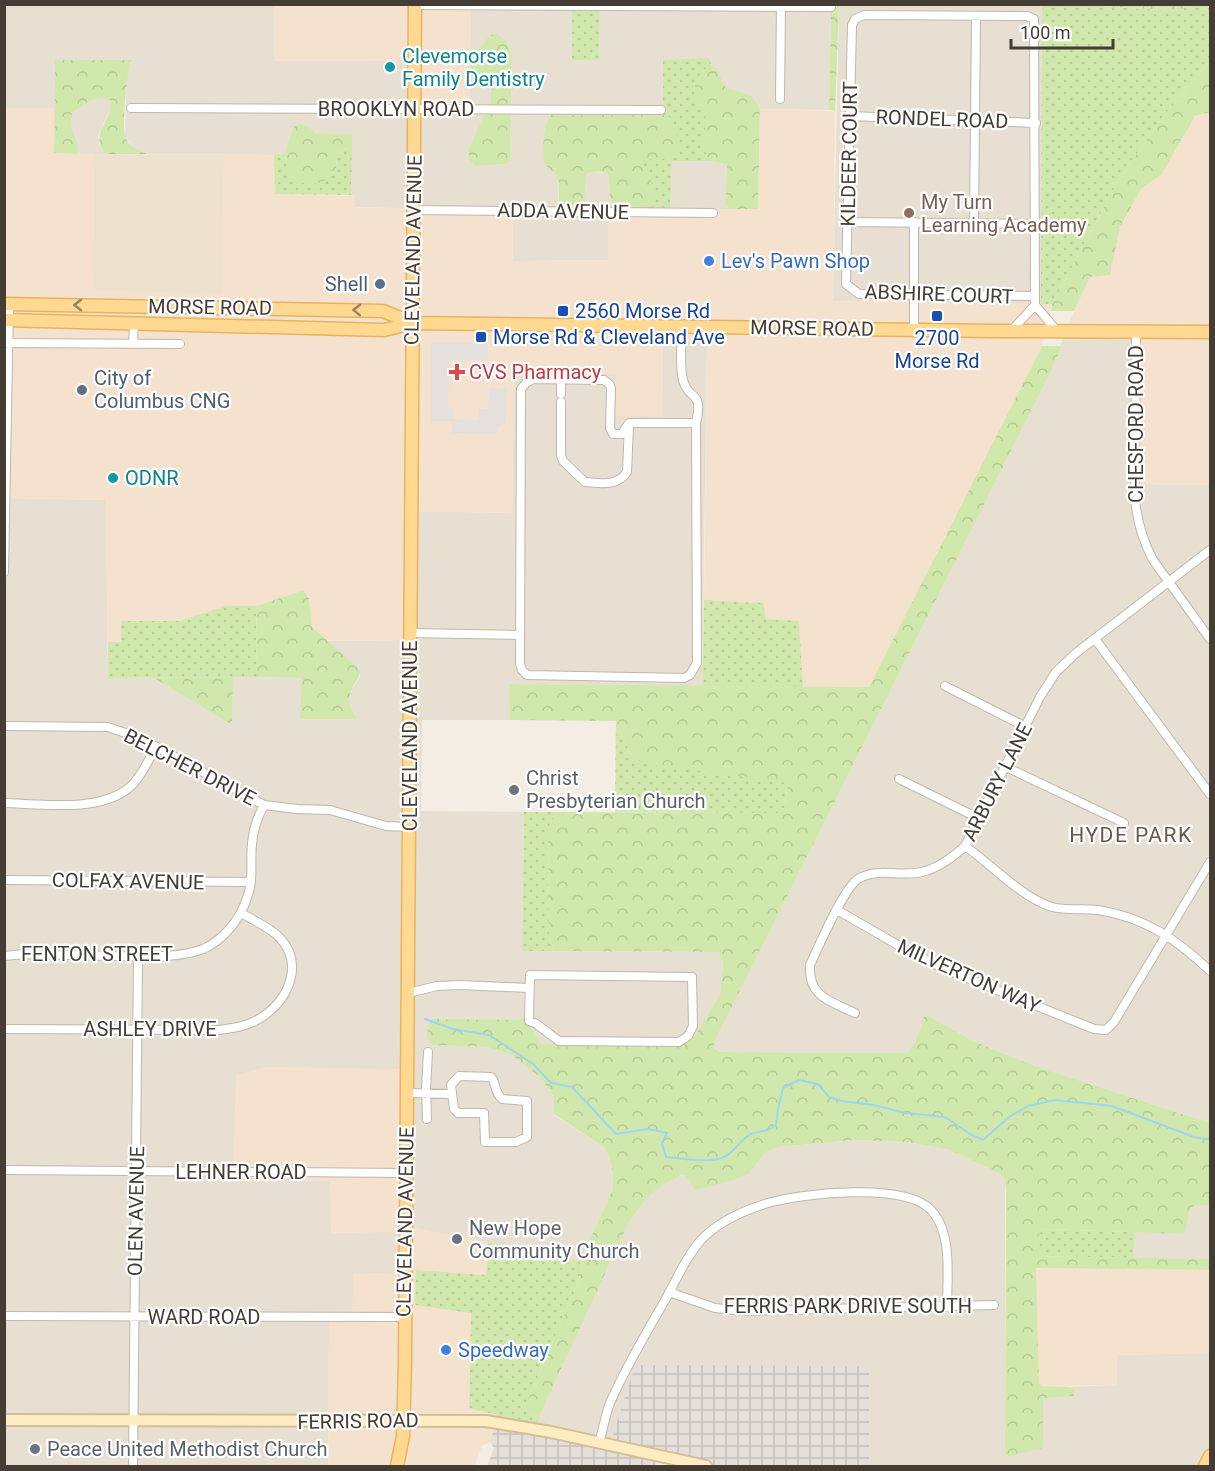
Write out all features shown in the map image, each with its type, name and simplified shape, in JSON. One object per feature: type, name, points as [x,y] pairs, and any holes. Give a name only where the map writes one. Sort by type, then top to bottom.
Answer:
[{"type":"main road","name":"CLEVELAND AVENUE","points":[[397,1467],[404,1420],[415,5]]},
{"type":"main road","name":"MORSE ROAD","points":[[7,304],[383,311],[413,323]]},
{"type":"main road","points":[[69,321],[128,311],[135,306]]},
{"type":"main road","points":[[134,323],[154,316],[217,308]]},
{"type":"main road","name":"MORSE ROAD","points":[[7,320],[384,330],[413,323],[1210,332]]},
{"type":"main road","name":"FERRIS ROAD","points":[[4,1420],[486,1421],[706,1467]]},
{"type":"main road","points":[[1205,1467],[1210,1456]]},
{"type":"street","points":[[415,5],[831,7]]},
{"type":"street","points":[[780,99],[781,5]]},
{"type":"street","name":"KILDEER COURT","points":[[846,284],[852,25],[855,19],[864,15],[976,17]]},
{"type":"street","points":[[974,223],[976,17],[1027,16],[1034,19],[1035,301],[1057,331]]},
{"type":"street","name":"BROOKLYN ROAD","points":[[131,108],[661,110]]},
{"type":"street","name":"RONDEL ROAD","points":[[849,116],[1036,123]]},
{"type":"street","name":"ADDA AVENUE","points":[[413,210],[713,213]]},
{"type":"street","points":[[847,222],[1035,224]]},
{"type":"street","points":[[914,222],[914,329]]},
{"type":"street","name":"ABSHIRE COURT","points":[[846,284],[859,294],[1035,301]]},
{"type":"street","points":[[1011,331],[1035,301]]},
{"type":"street","points":[[4,572],[7,304]]},
{"type":"street","points":[[133,344],[134,323]]},
{"type":"street","points":[[629,423],[622,434],[613,434],[611,431],[611,389],[608,382],[604,380],[533,379],[526,382],[521,389],[520,664],[527,675],[684,678],[690,675],[697,663],[696,423],[700,406],[696,396],[689,392],[684,383],[682,327]]},
{"type":"street","name":"CHESFORD ROAD","points":[[1136,331],[1136,512],[1146,547],[1168,583],[1210,639]]},
{"type":"street","points":[[6,343],[180,344]]},
{"type":"street","points":[[561,379],[561,454],[563,461],[585,482],[613,483],[624,477],[627,472],[629,423]]},
{"type":"street","points":[[629,423],[696,423]]},
{"type":"street","name":"ARBURY LANE","points":[[855,1013],[821,996],[811,983],[809,976],[810,965],[847,892],[857,880],[878,873],[921,872],[949,860],[965,846],[1040,697],[1056,672],[1076,653],[1210,550]]},
{"type":"street","points":[[410,633],[520,635]]},
{"type":"street","points":[[1095,639],[1210,794]]},
{"type":"street","points":[[945,686],[1026,727]]},
{"type":"street","name":"BELCHER DRIVE","points":[[4,726],[108,727],[140,738],[264,805],[330,810],[386,826],[409,827]]},
{"type":"street","points":[[4,803],[88,804],[116,797],[138,778],[156,747]]},
{"type":"street","points":[[1006,767],[1124,823]]},
{"type":"street","points":[[899,779],[980,819]]},
{"type":"street","name":"FENTON STREET","points":[[4,956],[25,954],[173,955],[204,948],[227,932],[241,913],[248,897],[256,820],[264,805]]},
{"type":"street","points":[[965,846],[1040,902],[1066,909],[1100,910],[1130,917],[1187,948],[1210,971]]},
{"type":"street","points":[[1168,936],[1210,862]]},
{"type":"street","name":"COLFAX AVENUE","points":[[4,880],[251,882]]},
{"type":"street","name":"MILVERTON WAY","points":[[837,910],[910,952],[945,969],[1094,1029],[1106,1030],[1114,1022],[1168,936]]},
{"type":"street","name":"ASHLEY DRIVE","points":[[4,1029],[219,1030],[239,1028],[263,1017],[284,995],[291,981],[293,966],[289,950],[279,937],[241,913]]},
{"type":"street","name":"OLEN AVENUE","points":[[133,1467],[138,956]]},
{"type":"street","points":[[530,975],[692,977],[693,1026],[688,1036],[679,1042],[559,1041],[530,1021],[529,988],[530,975]]},
{"type":"street","points":[[408,993],[436,986],[460,985],[529,988]]},
{"type":"street","points":[[427,1119],[428,1052]]},
{"type":"street","points":[[459,1076],[491,1077],[494,1081],[494,1089],[502,1099],[527,1101],[527,1137],[516,1142],[485,1142],[484,1113],[458,1113],[452,1104],[451,1094],[451,1085],[459,1076]]},
{"type":"street","points":[[407,1093],[451,1094]]},
{"type":"street","name":"LEHNER ROAD","points":[[4,1170],[406,1173]]},
{"type":"street","points":[[599,1443],[614,1396],[679,1273],[702,1240],[725,1221],[769,1203],[815,1195],[863,1192],[899,1194],[916,1199],[931,1209],[940,1222],[945,1238],[946,1307]]},
{"type":"street","name":"FERRIS PARK DRIVE SOUTH","points":[[669,1292],[715,1308],[744,1311],[994,1305]]},
{"type":"street","name":"WARD ROAD","points":[[4,1316],[404,1317]]},
{"type":"shaded area","points":[[4,5],[274,5],[274,61],[415,60],[469,108],[470,77],[493,76],[490,104],[469,159],[474,166],[507,164],[510,160],[512,62],[508,42],[491,35],[480,48],[470,54],[471,6],[572,8],[572,60],[599,59],[600,8],[831,5],[829,110],[760,109],[752,96],[726,89],[722,85],[717,68],[712,66],[709,58],[663,112],[547,166],[559,180],[558,202],[588,173],[602,171],[608,174],[611,202],[618,210],[608,210],[608,260],[513,261],[512,211],[355,207],[355,196],[351,195],[351,134],[316,133],[309,127],[289,142],[285,154],[274,155],[149,154],[134,149],[125,136],[127,71],[131,61],[55,60],[55,108],[5,108]]},
{"type":"shaded area","points":[[274,5],[471,6],[470,108],[414,109],[415,60],[274,61]]},
{"type":"shaded area","points":[[839,5],[1042,5],[1041,304],[833,301]]},
{"type":"shaded area","points":[[102,97],[110,100],[111,107],[98,136],[99,145],[105,154],[78,154],[70,121],[72,113],[93,98]]},
{"type":"shaded area","points":[[5,108],[55,108],[54,153],[94,154],[93,289],[222,294],[224,155],[274,155],[275,194],[355,196],[355,207],[513,211],[513,261],[608,260],[608,210],[758,209],[760,109],[835,111],[833,301],[1052,304],[1042,346],[869,687],[803,687],[799,621],[766,619],[762,603],[704,600],[707,341],[663,340],[662,417],[614,416],[615,374],[514,373],[512,513],[412,511],[411,640],[326,641],[312,627],[309,599],[304,590],[256,606],[226,606],[179,621],[121,621],[121,642],[108,642],[105,500],[7,498],[5,460]]},
{"type":"shaded area","points":[[1210,112],[1210,485],[1135,484],[1136,331],[1065,331],[1090,276],[1110,275],[1120,227],[1141,189],[1162,174],[1195,116]]},
{"type":"shaded area","points":[[94,154],[224,155],[222,294],[93,290]]},
{"type":"shaded area","points":[[672,161],[709,161],[727,166],[725,203],[729,209],[670,209]]},
{"type":"shaded area","points":[[1065,331],[1136,331],[1135,484],[1210,485],[1210,1122],[1035,1066],[973,1041],[925,1014],[914,1045],[907,1053],[720,1052],[714,1048],[715,1040],[1054,365]]},
{"type":"shaded area","points":[[663,340],[707,341],[702,687],[510,684],[510,720],[422,720],[421,811],[524,812],[522,951],[719,952],[723,962],[720,994],[696,1035],[683,1043],[553,1045],[541,1043],[533,1033],[432,1045],[486,1047],[510,1054],[540,1077],[554,1097],[554,1115],[605,1148],[612,1166],[613,1189],[580,1261],[406,1227],[408,1159],[234,1179],[331,1181],[406,1232],[407,1272],[352,1316],[329,1316],[328,1466],[5,1466],[5,460],[7,498],[106,500],[108,678],[154,678],[232,725],[233,677],[302,678],[355,719],[349,704],[352,689],[360,677],[360,670],[326,641],[411,640],[412,511],[512,513],[514,373],[615,374],[662,417]]},
{"type":"shaded area","points":[[431,342],[488,343],[488,360],[449,360],[448,408],[453,409],[453,419],[479,420],[479,409],[488,409],[489,388],[507,389],[506,422],[497,428],[497,434],[452,433],[452,421],[431,421]]},
{"type":"shaded area","points":[[267,1067],[407,1069],[413,1153],[406,1226],[488,1242],[486,1275],[416,1271],[416,1305],[471,1312],[469,1408],[498,1414],[490,1442],[482,1446],[474,1466],[328,1466],[329,1316],[352,1316],[353,1274],[407,1272],[405,1232],[331,1233],[330,1181],[233,1179],[236,1075]]},
{"type":"shaded area","points":[[854,1140],[907,1142],[950,1150],[1002,1175],[1005,1181],[1005,1453],[1008,1456],[1043,1445],[1043,1400],[1045,1398],[1073,1396],[1074,1389],[1070,1387],[1117,1385],[1117,1355],[1210,1353],[1210,1466],[869,1466],[868,1366],[610,1444],[536,1429],[540,1415],[628,1224],[643,1202],[659,1187],[682,1175],[748,1174],[766,1152],[778,1147]]},
{"type":"shaded area","points":[[1197,1205],[1210,1206],[1210,1259],[1133,1258],[1135,1232],[1183,1234],[1186,1231],[1190,1208]]},
{"type":"shaded area","points":[[1036,1268],[1210,1270],[1210,1353],[1117,1355],[1117,1385],[1042,1386],[1039,1383]]},
{"type":"shaded area","points":[[635,1365],[869,1366],[869,1466],[712,1466],[659,1455],[655,1466],[487,1466],[494,1448],[490,1442],[498,1414],[610,1444]]},
{"type":"green space","points":[[831,5],[839,5],[835,111],[829,110]]},
{"type":"green space","points":[[1042,5],[1089,5],[1175,11],[1193,5],[1210,5],[1210,61],[1158,123],[1118,181],[1052,304],[1041,304]]},
{"type":"green space","points":[[1089,5],[1193,5],[1175,11]]},
{"type":"green space","points":[[572,8],[600,8],[599,60],[572,60]]},
{"type":"green space","points":[[497,34],[508,42],[512,62],[510,160],[507,164],[474,166],[469,159],[469,148],[490,104],[493,76],[470,77],[470,54],[480,48],[490,35]]},
{"type":"green space","points":[[709,58],[712,66],[703,70],[703,100],[704,144],[709,161],[672,161],[670,209],[650,210],[642,159],[673,158],[663,112],[663,60]]},
{"type":"green space","points":[[55,60],[131,60],[125,98],[125,135],[131,145],[149,154],[105,154],[99,139],[109,115],[110,100],[99,98],[72,113],[71,125],[78,154],[54,153]]},
{"type":"green space","points":[[1210,61],[1210,112],[1195,116],[1162,174],[1141,189],[1120,227],[1110,275],[1090,277],[1074,311],[1051,311],[1052,304],[1118,181],[1158,123]]},
{"type":"green space","points":[[712,66],[717,68],[726,87],[752,96],[760,109],[758,209],[729,209],[725,203],[727,166],[709,161],[706,155],[705,117],[695,101],[695,85],[699,75]]},
{"type":"green space","points":[[553,112],[663,112],[668,116],[676,131],[677,155],[674,158],[642,160],[651,180],[656,206],[650,210],[618,210],[611,202],[608,174],[602,171],[586,175],[584,201],[579,205],[560,207],[558,179],[545,163],[543,152],[545,128]]},
{"type":"green space","points":[[299,124],[309,127],[316,133],[352,134],[352,148],[341,150],[337,154],[336,173],[320,183],[303,183],[290,174],[286,165],[285,155],[293,127]]},
{"type":"green space","points":[[352,148],[351,195],[275,194],[274,155],[285,154],[287,166],[336,173],[337,154],[341,150]]},
{"type":"green space","points":[[1042,346],[1061,346],[1054,365],[715,1040],[714,1048],[720,1052],[907,1053],[914,1045],[925,1014],[973,1041],[1035,1066],[1210,1122],[1210,1206],[1197,1205],[1190,1208],[1186,1231],[1183,1234],[1046,1229],[1041,1231],[1035,1242],[1036,1256],[1210,1259],[1210,1270],[1036,1268],[1039,1383],[1042,1386],[1070,1387],[1074,1389],[1074,1396],[1045,1398],[1043,1400],[1043,1445],[1041,1449],[1008,1456],[1005,1454],[1006,1193],[1002,1175],[950,1150],[907,1142],[854,1140],[778,1147],[766,1152],[748,1174],[731,1181],[695,1190],[685,1175],[682,1175],[663,1185],[645,1201],[628,1224],[540,1415],[534,1417],[527,1412],[525,1406],[577,1285],[582,1269],[580,1261],[613,1189],[612,1166],[605,1148],[554,1114],[554,1097],[540,1077],[510,1054],[486,1047],[432,1045],[427,1038],[428,1025],[434,1019],[526,1020],[541,1043],[553,1045],[682,1043],[696,1035],[720,994],[723,963],[719,952],[554,951],[549,937],[548,829],[552,818],[558,812],[777,813],[785,807],[787,787],[783,782],[645,764],[631,756],[616,721],[510,720],[509,684],[869,687]]},
{"type":"green space","points":[[304,590],[309,599],[312,627],[360,670],[350,697],[351,708],[356,719],[300,719],[302,678],[257,677],[256,606]]},
{"type":"green space","points":[[704,600],[763,603],[766,619],[799,621],[803,687],[702,687]]},
{"type":"green space","points":[[226,606],[256,606],[257,677],[108,678],[108,642],[121,642],[121,621],[179,621]]},
{"type":"green space","points":[[233,677],[232,725],[154,678]]},
{"type":"green space","points":[[616,721],[631,756],[784,782],[787,787],[785,807],[777,813],[615,812]]},
{"type":"green space","points":[[524,812],[558,812],[552,818],[548,830],[549,937],[554,951],[522,951]]},
{"type":"green space","points":[[1046,1229],[1135,1232],[1133,1258],[1036,1256],[1035,1242],[1041,1231]]},
{"type":"green space","points":[[488,1242],[580,1261],[582,1269],[577,1285],[525,1406],[527,1412],[534,1417],[540,1415],[538,1425],[469,1408],[471,1313],[415,1305],[416,1270],[486,1275]]},
{"type":"waterway","points":[[425,1019],[453,1029],[489,1035],[533,1064],[551,1083],[572,1087],[616,1134],[648,1129],[667,1133],[662,1143],[666,1157],[690,1160],[724,1157],[748,1136],[776,1125],[783,1088],[799,1080],[818,1084],[829,1097],[842,1101],[874,1105],[905,1113],[945,1117],[983,1140],[1009,1117],[1028,1106],[1055,1100],[1112,1106],[1194,1137],[1210,1140]]},
{"type":"place","name":"Clevemorse Family Dentistry","points":[[390,67]]},
{"type":"place","name":"My Turn Learning Academy","points":[[909,213]]},
{"type":"place","name":"Lev's Pawn Shop","points":[[709,261]]},
{"type":"place","name":"Shell","points":[[380,284]]},
{"type":"place","name":"2560 Morse Rd","points":[[563,311]]},
{"type":"place","name":"2700 Morse Rd","points":[[937,316]]},
{"type":"place","name":"Morse Rd & Cleveland Ave","points":[[481,337]]},
{"type":"place","name":"CVS Pharmacy","points":[[457,372]]},
{"type":"place","name":"City of Columbus CNG","points":[[82,390]]},
{"type":"place","name":"ODNR","points":[[113,478]]},
{"type":"place","name":"Christ Presbyterian Church","points":[[514,790]]},
{"type":"place","name":"New Hope Community Church","points":[[457,1239]]},
{"type":"place","name":"Speedway","points":[[446,1350]]},
{"type":"place","name":"Peace United Methodist Church","points":[[35,1449]]},
{"type":"district","name":"HYDE PARK","points":[[1131,835]]}]
